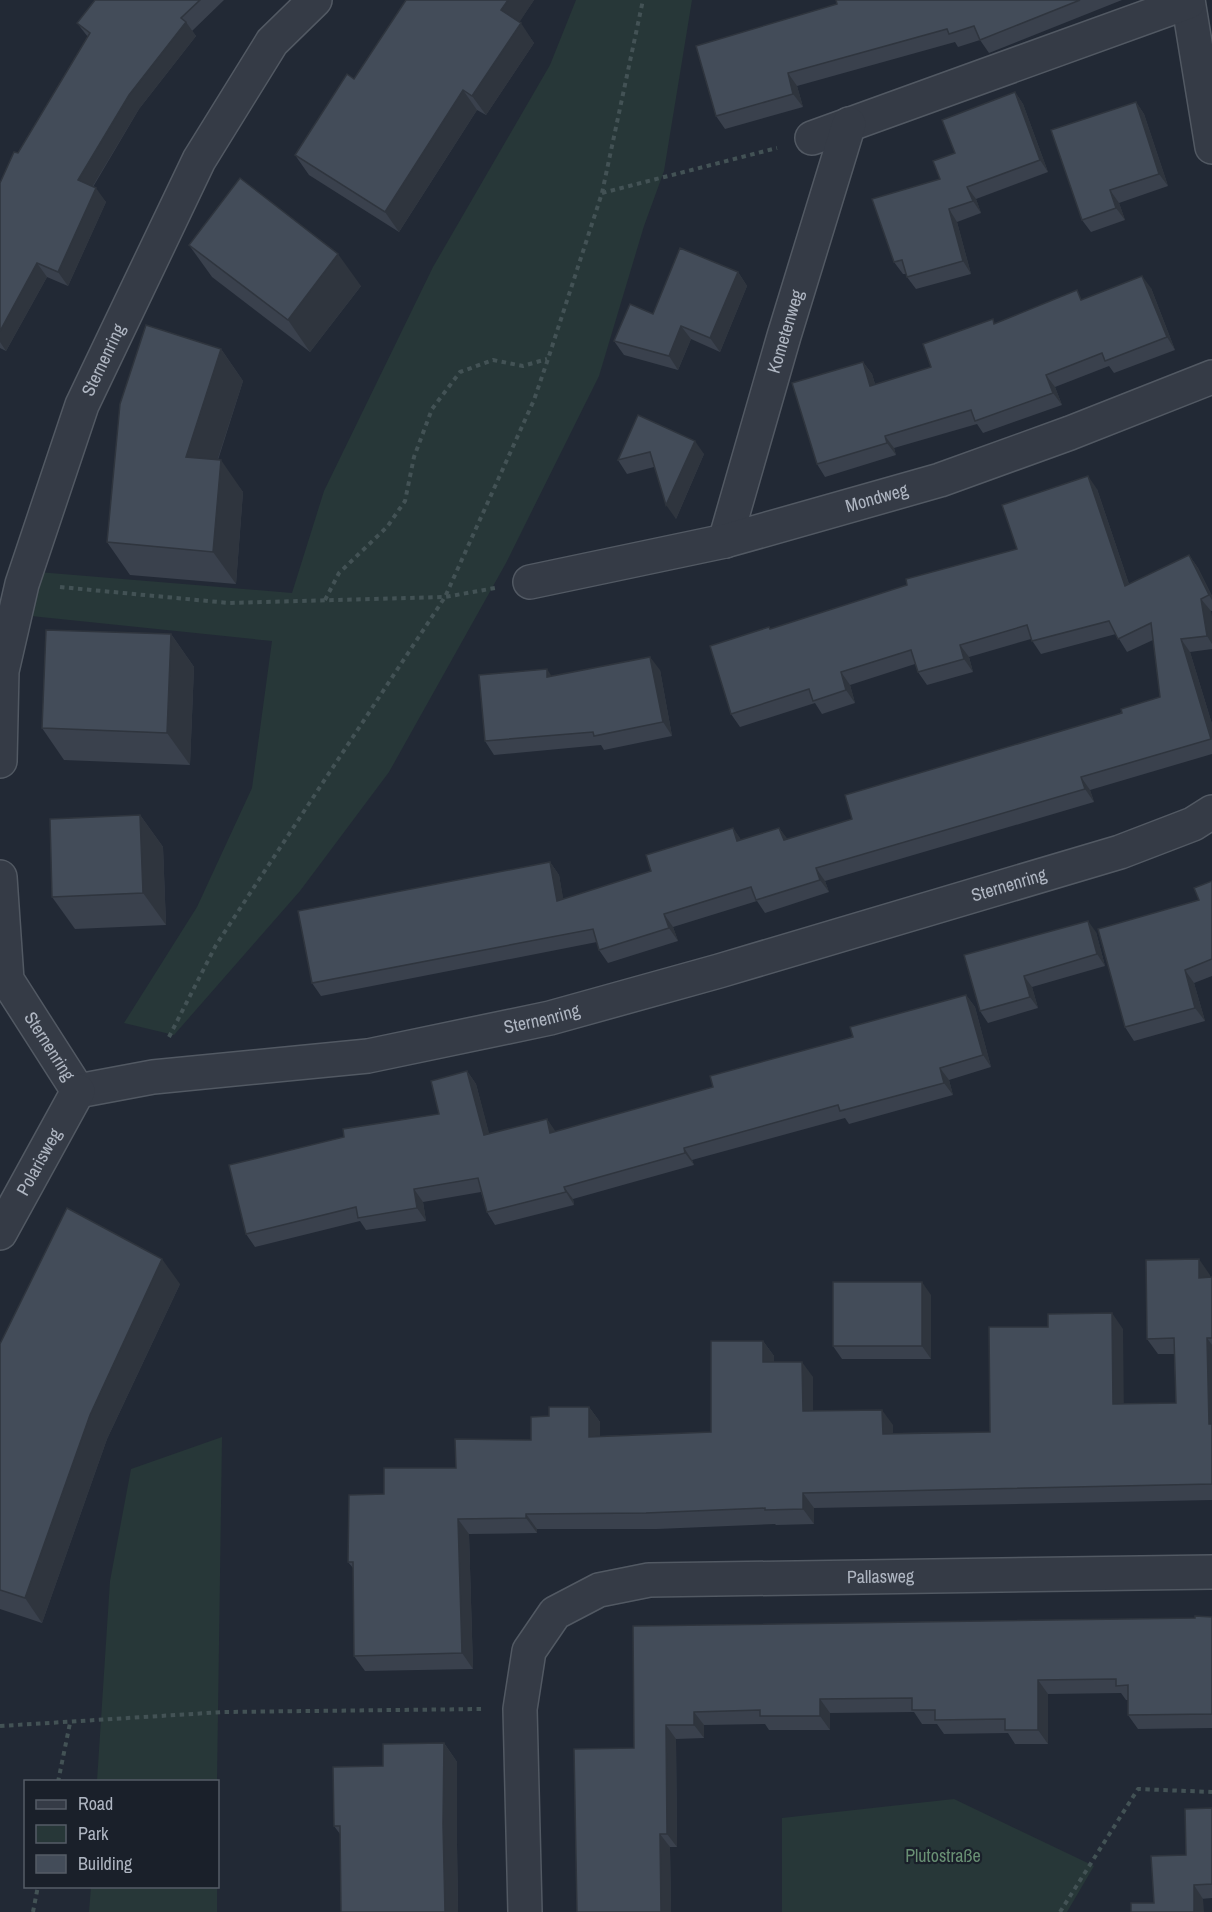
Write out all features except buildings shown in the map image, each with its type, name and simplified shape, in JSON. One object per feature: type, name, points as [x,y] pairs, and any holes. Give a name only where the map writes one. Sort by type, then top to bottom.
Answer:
[{"type":"street","name":"Sternenring","points":[[0,761],[2,671],[22,584],[82,405],[199,160],[272,42],[315,0]]},
{"type":"street","points":[[812,138],[1188,1],[1212,147]]},
{"type":"street","name":"Kometenweg","points":[[725,541],[784,336],[849,124]]},
{"type":"street","name":"Mondweg","points":[[530,582],[725,541],[940,480],[1070,433],[1212,377]]},
{"type":"street","name":"Sternenring","points":[[0,877],[7,980],[78,1090],[153,1077],[368,1056],[550,1018],[730,968],[1120,852],[1193,824],[1212,812]]},
{"type":"street","name":"Polarisweg","points":[[0,1233],[78,1090]]},
{"type":"street","name":"Pallasweg","points":[[520,1709],[529,1652],[555,1613],[599,1590],[649,1580],[1212,1572]]},
{"type":"street","points":[[520,1709],[525,1912]]},
{"type":"path","points":[[153,1077],[171,1032],[216,945],[445,597],[534,400],[548,359],[602,193],[643,0]]},
{"type":"path","points":[[602,193],[812,138]]},
{"type":"path","points":[[325,600],[339,573],[387,527],[405,501],[414,457],[432,409],[460,372],[493,360],[524,366],[548,359]]},
{"type":"path","points":[[22,584],[229,603],[445,597],[530,582]]},
{"type":"path","points":[[0,1726],[224,1712],[520,1709]]},
{"type":"path","points":[[58,1780],[69,1723]]},
{"type":"path","points":[[1060,1912],[1138,1789],[1212,1792]]},
{"type":"path","points":[[33,1912],[38,1888]]},
{"type":"green space","points":[[576,0],[692,0],[664,171],[644,226],[599,376],[506,563],[389,772],[300,891],[174,1035],[124,1023],[197,907],[252,788],[272,641],[31,616],[38,572],[292,593],[324,491],[433,267],[550,65]]},
{"type":"green space","points":[[222,1437],[217,1780],[97,1780],[110,1581],[131,1469]]},
{"type":"green space","name":"Plutostraße","points":[[954,1799],[1094,1866],[1067,1912],[782,1912],[782,1818]]},
{"type":"green space","points":[[91,1888],[217,1888],[217,1912],[89,1912]]}]
